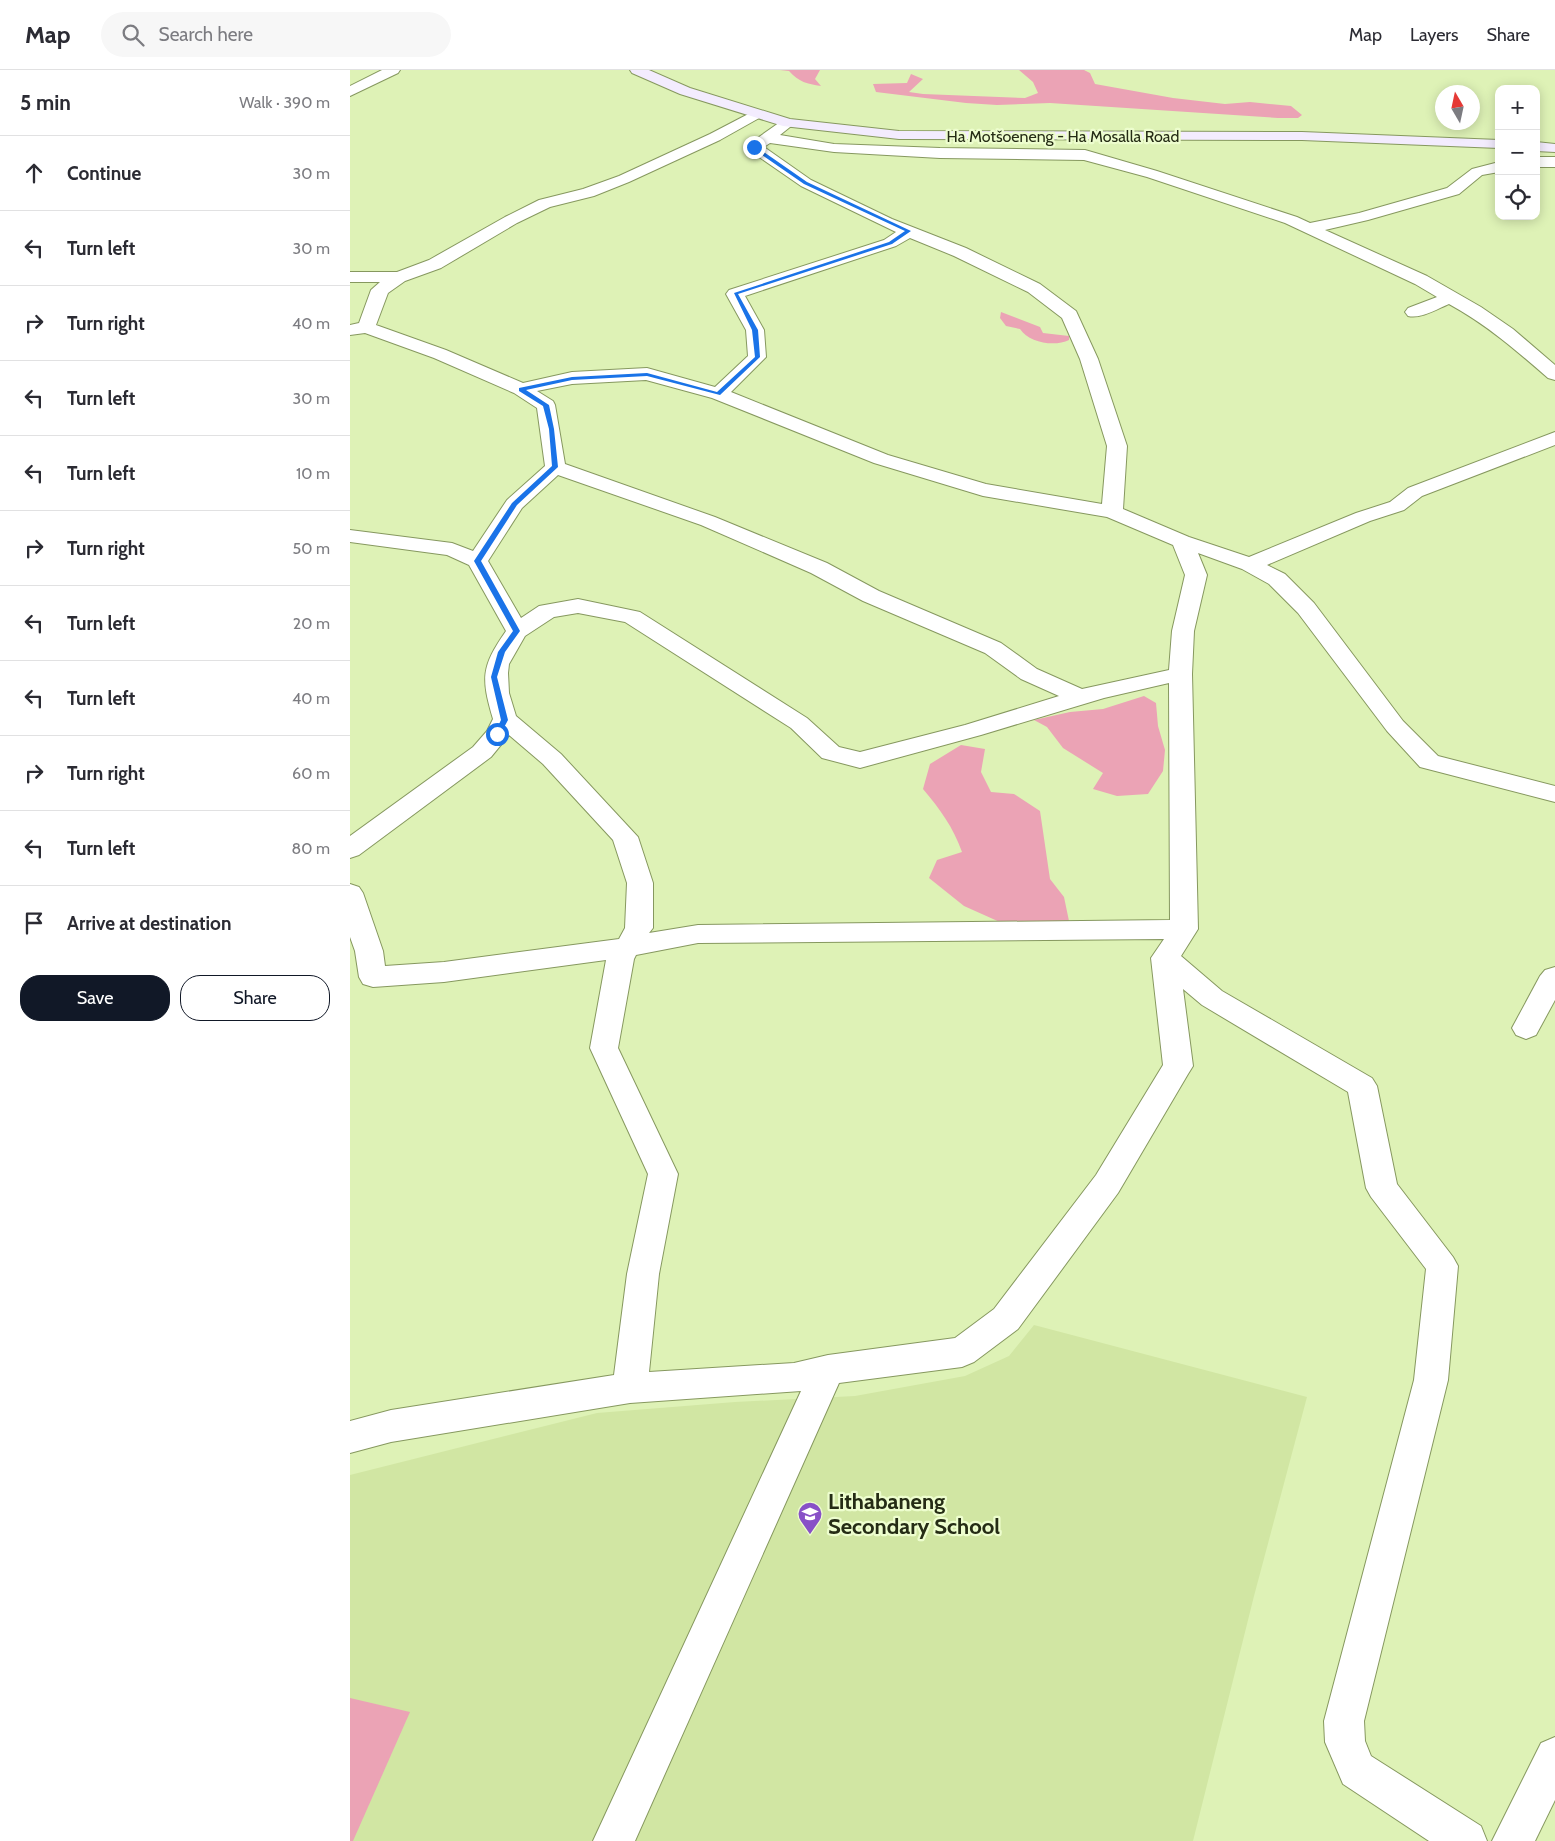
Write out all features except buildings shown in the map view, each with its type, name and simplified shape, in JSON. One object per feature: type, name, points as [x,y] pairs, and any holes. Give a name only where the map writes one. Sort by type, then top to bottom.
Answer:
[{"type":"main road","name":"Ha Motšoeneng - Ha Mosalla Road","points":[[636,70],[685,91],[788,123],[899,135],[1302,136],[1495,144]]},
{"type":"main road","points":[[1540,146],[1555,148]]},
{"type":"street","points":[[350,92],[393,70]]},
{"type":"street","points":[[555,467],[551,429],[546,405],[521,389],[440,354],[358,329],[380,290],[399,277],[435,264],[511,220],[546,203],[588,193],[624,179],[715,137],[756,114]]},
{"type":"street","points":[[788,123],[754,147],[806,183],[909,231],[960,252],[1034,288],[1070,315],[1089,359],[1117,446],[1112,512]]},
{"type":"street","points":[[769,138],[834,148],[940,153],[982,152],[1085,155],[1152,174],[1291,220],[1413,276],[1475,310],[1507,333],[1555,374]]},
{"type":"street","points":[[1540,162],[1555,162]]},
{"type":"street","points":[[1308,228],[1362,217],[1453,191],[1478,172],[1495,168]]},
{"type":"street","points":[[718,394],[758,357],[755,330],[735,294],[890,243],[909,231]]},
{"type":"street","points":[[350,276],[399,277]]},
{"type":"street","points":[[1414,312],[1450,298]]},
{"type":"street","points":[[521,389],[572,378],[647,374],[718,394],[881,459],[974,487],[1112,512],[1182,541],[1250,564],[1277,579],[1306,608],[1395,726],[1429,762],[1555,794]]},
{"type":"street","points":[[1250,564],[1363,517],[1397,506],[1415,492],[1555,438]]},
{"type":"street","points":[[477,561],[514,504],[555,467]]},
{"type":"street","points":[[555,467],[590,481],[708,521],[820,568],[871,596],[993,648],[1029,674],[1082,698]]},
{"type":"street","points":[[350,536],[452,549],[477,561],[517,631]]},
{"type":"street","points":[[350,1437],[390,1426],[630,1388],[794,1378],[828,1370],[962,1352],[1006,1319],[1107,1184],[1178,1066],[1165,958],[1184,928],[1180,674],[1183,632],[1196,574],[1182,541]]},
{"type":"street","points":[[630,1388],[643,1274],[662,1174],[604,1048],[620,959],[639,928],[640,883],[625,837],[552,759],[505,720],[494,677],[501,652],[517,631],[547,611],[578,606],[632,617],[799,723],[831,753],[860,760],[973,730],[1082,698],[1180,674]]},
{"type":"street","points":[[350,848],[482,752],[497,734],[505,720]]},
{"type":"street","points":[[350,893],[369,951],[373,976],[444,972],[627,947],[698,934],[1184,928]]},
{"type":"street","points":[[1165,958],[1212,998],[1362,1086],[1382,1188],[1442,1266],[1431,1380],[1344,1721],[1345,1742],[1357,1770],[1466,1841]]},
{"type":"street","points":[[1526,1028],[1550,983],[1555,978]]},
{"type":"street","points":[[614,1841],[828,1370]]},
{"type":"street","points":[[1513,1841],[1555,1757]]},
{"type":"shaded area","points":[[780,70],[820,70],[815,79],[821,86],[803,82],[789,71]]},
{"type":"shaded area","points":[[1019,70],[1084,70],[1090,73],[1095,84],[1173,98],[1225,104],[1250,102],[1291,106],[1302,115],[1298,118],[1278,118],[1050,103],[997,105],[966,103],[876,92],[873,84],[907,83],[911,74],[923,79],[909,92],[1025,98],[1038,93],[1033,82]]},
{"type":"shaded area","points":[[1001,312],[1040,327],[1043,333],[1069,336],[1069,340],[1050,343],[1029,338],[1020,329],[1006,326],[1000,318]]},
{"type":"shaded area","points":[[1144,696],[1156,703],[1158,726],[1165,750],[1163,771],[1148,794],[1117,796],[1093,789],[1103,773],[1063,748],[1047,727],[1034,720],[1070,712],[1103,709]]},
{"type":"shaded area","points":[[961,745],[985,749],[981,772],[991,792],[1014,794],[1040,811],[1050,879],[1064,897],[1069,921],[1002,923],[964,906],[929,878],[937,860],[962,852],[946,819],[923,789],[930,764]]},
{"type":"shaded area","name":"Lithabaneng Secondary School","points":[[1034,1325],[1307,1397],[1254,1596],[1193,1841],[350,1841],[350,1475],[597,1413],[735,1402],[855,1396],[965,1376],[1009,1356]]},
{"type":"shaded area","points":[[350,1698],[410,1712],[353,1841],[350,1841]]},
{"type":"place","name":"Lithabaneng Secondary School","points":[[810,1535]]},
{"type":"route","points":[[497,734],[505,720],[494,677],[501,652],[517,631],[477,561],[514,504],[555,467],[551,429],[546,405],[521,389],[572,378],[647,374],[718,394],[758,357],[755,330],[735,294],[890,243],[909,231],[886,222],[806,183],[754,147]]}]
